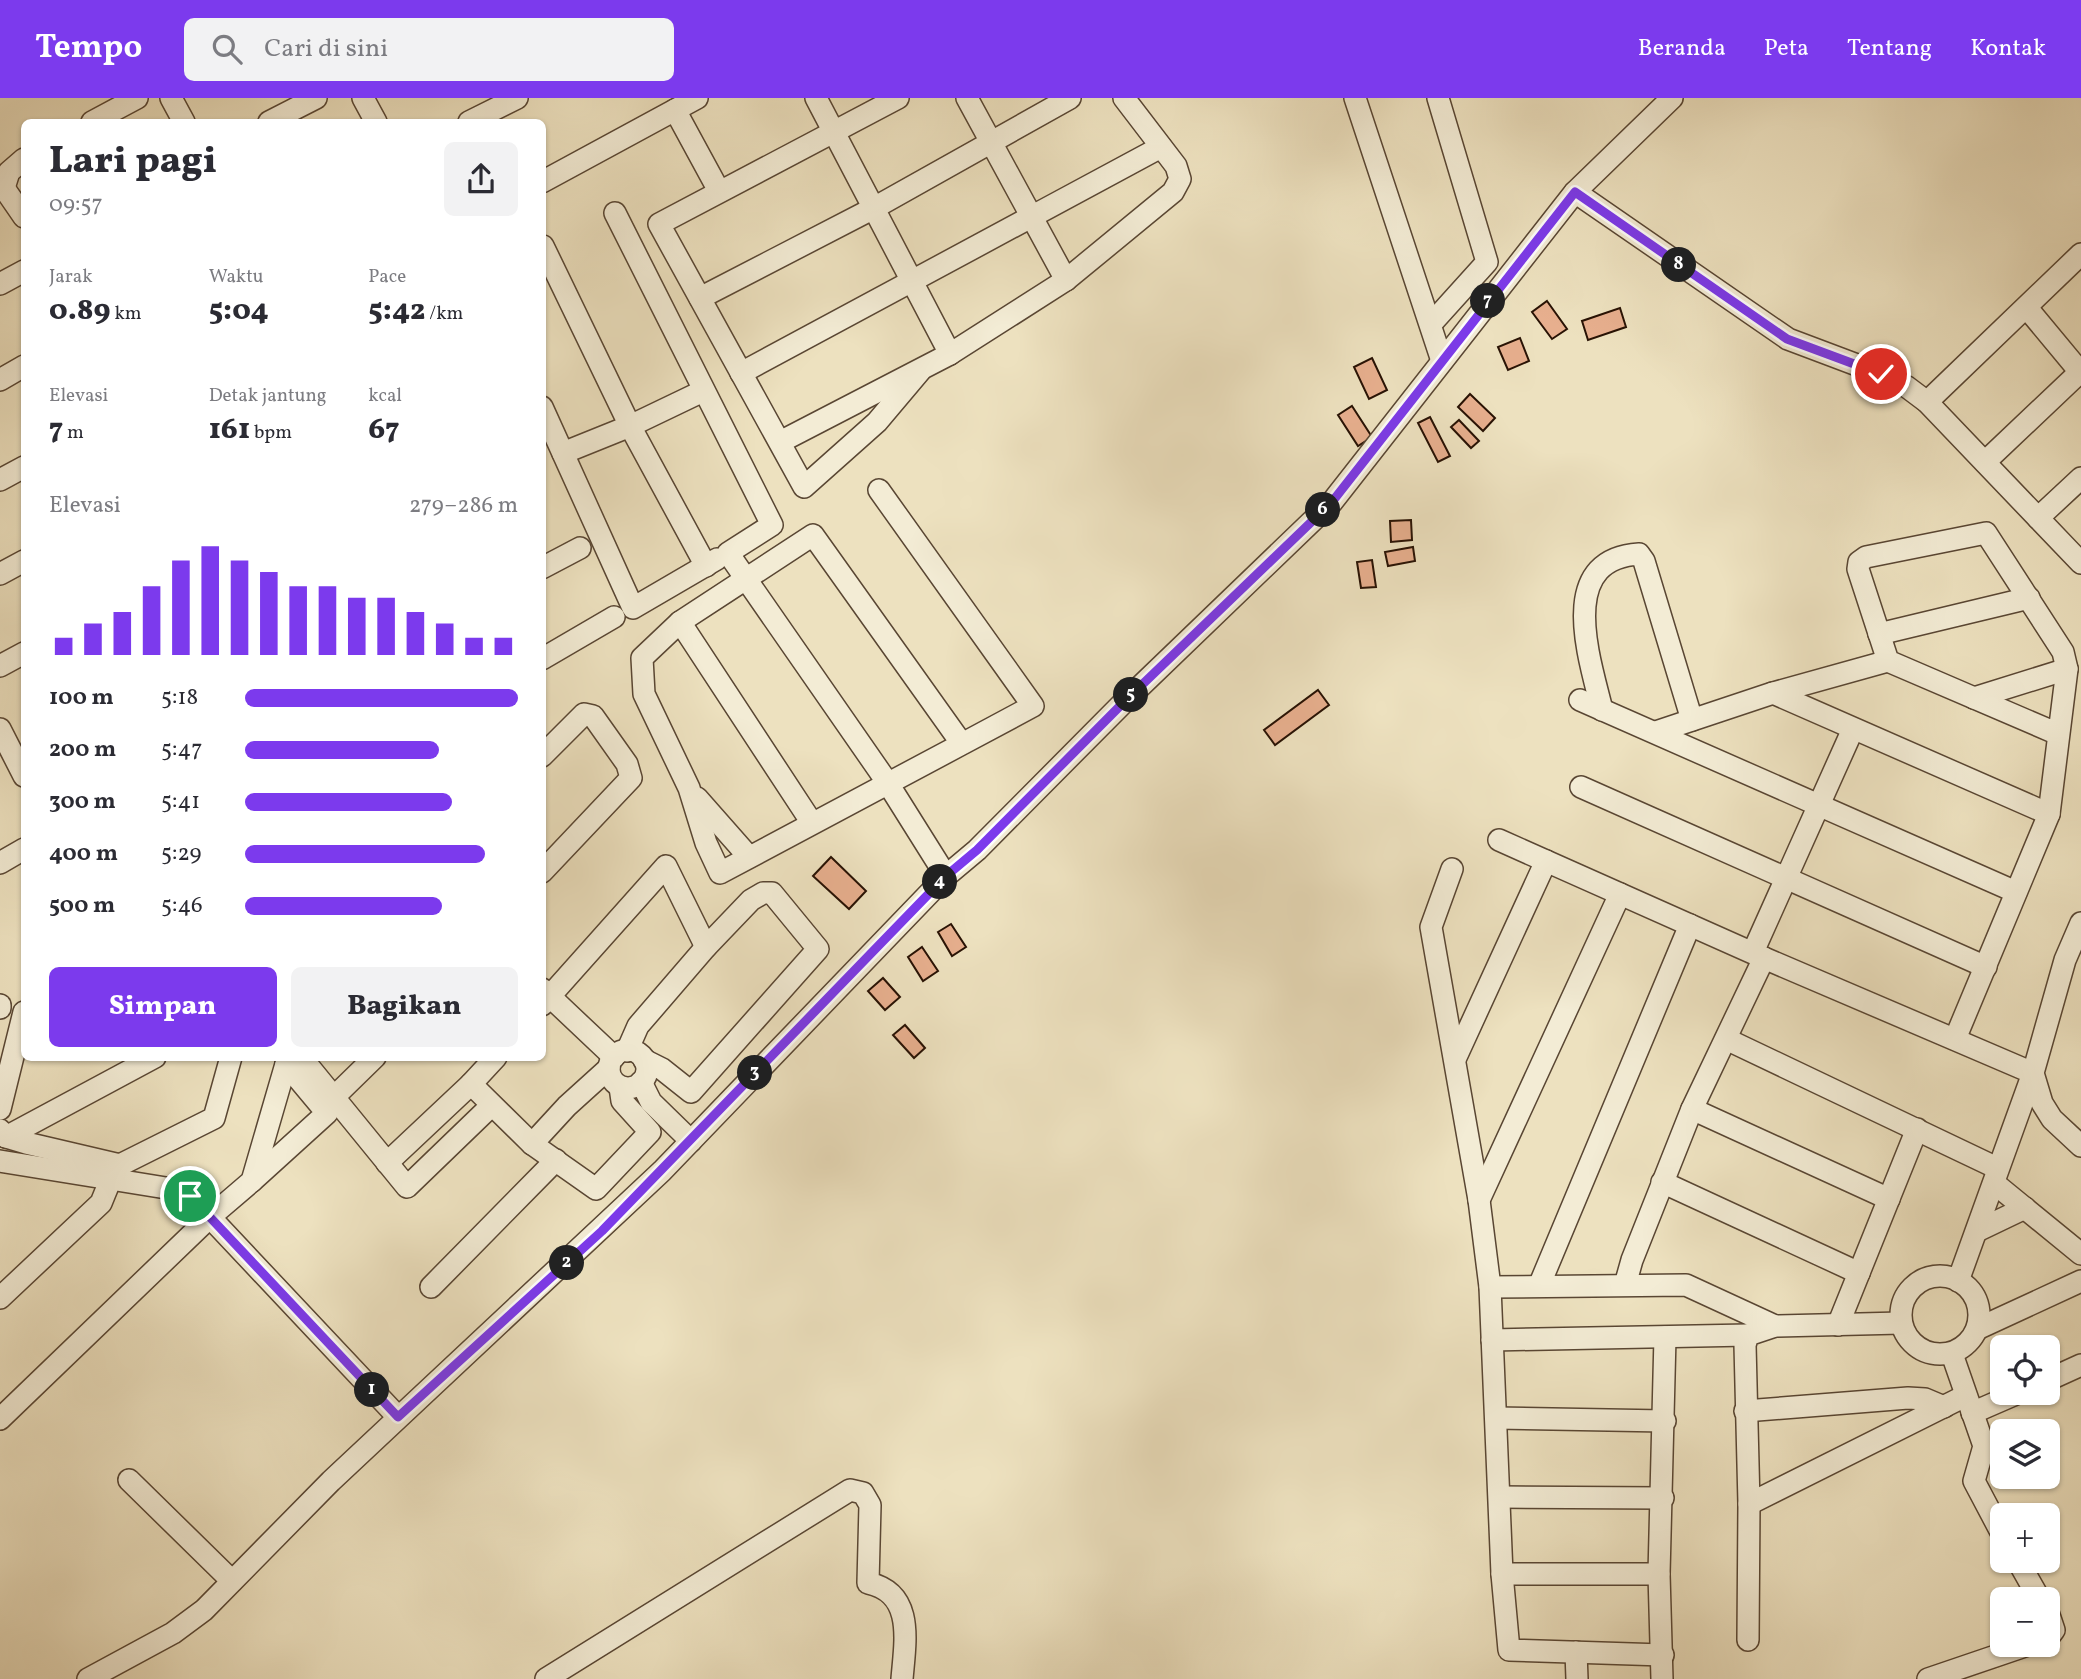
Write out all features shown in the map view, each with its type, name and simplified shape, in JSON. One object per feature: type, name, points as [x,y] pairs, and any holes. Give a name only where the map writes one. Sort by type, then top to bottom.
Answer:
[{"type":"street","points":[[98,119],[137,98]]},
{"type":"street","points":[[171,98],[182,119]]},
{"type":"street","points":[[276,119],[316,98]]},
{"type":"street","points":[[363,98],[374,119]]},
{"type":"street","points":[[475,119],[517,98]]},
{"type":"street","points":[[546,180],[697,98]]},
{"type":"street","points":[[816,98],[950,354]]},
{"type":"street","points":[[898,98],[659,224],[804,487],[877,422],[920,370]]},
{"type":"street","points":[[967,98],[1066,280]]},
{"type":"street","points":[[700,298],[874,208],[1070,98]]},
{"type":"street","points":[[780,442],[950,354],[1066,280],[1173,192],[1180,179],[1176,166],[1124,98]]},
{"type":"street","points":[[1355,98],[1441,361]]},
{"type":"street","points":[[1431,324],[1487,262],[1438,98]]},
{"type":"street","points":[[88,1679],[181,1627],[232,1581],[398,1417],[602,1231],[946,876],[977,850],[1122,704],[1332,502],[1575,192],[1672,98]]},
{"type":"street","points":[[675,110],[719,191]]},
{"type":"street","points":[[741,373],[1161,147]]},
{"type":"street","points":[[21,162],[9,172],[2,189],[21,212]]},
{"type":"street","points":[[1575,192],[1787,339],[1881,374],[1907,387],[1927,402],[2081,564]]},
{"type":"street","points":[[546,416],[633,608],[772,525],[615,213]]},
{"type":"street","points":[[546,252],[630,426],[706,566]]},
{"type":"street","points":[[1927,402],[2081,254]]},
{"type":"street","points":[[0,284],[21,273]]},
{"type":"street","points":[[1985,462],[2081,372],[2027,308]]},
{"type":"street","points":[[0,380],[21,368]]},
{"type":"street","points":[[563,453],[630,426],[703,390]]},
{"type":"street","points":[[0,480],[21,469]]},
{"type":"street","points":[[2038,518],[2081,478]]},
{"type":"street","points":[[879,490],[1032,706],[962,744],[887,782],[720,873],[706,843],[689,788],[644,694],[642,659],[680,622],[813,535],[962,744]]},
{"type":"street","points":[[1888,660],[1858,569],[1859,562],[1866,557],[1986,533],[2063,652],[2067,670],[2049,814],[1955,1039]]},
{"type":"street","points":[[546,566],[580,548]]},
{"type":"street","points":[[728,553],[887,782],[946,876]]},
{"type":"street","points":[[1602,710],[1582,629],[1584,605],[1592,579],[1608,564],[1639,554],[1644,561],[1692,720]]},
{"type":"street","points":[[0,574],[21,563]]},
{"type":"street","points":[[1879,634],[2029,598]]},
{"type":"street","points":[[546,657],[614,617]]},
{"type":"street","points":[[680,622],[812,823]]},
{"type":"street","points":[[0,666],[21,655]]},
{"type":"street","points":[[1656,732],[1773,693],[1888,660],[2058,734]]},
{"type":"street","points":[[1974,698],[2067,670]]},
{"type":"street","points":[[1773,693],[2049,814]]},
{"type":"street","points":[[1580,701],[1656,732],[2016,892]]},
{"type":"street","points":[[546,752],[584,714],[593,716],[627,764],[631,778],[546,868]]},
{"type":"street","points":[[0,729],[13,758]]},
{"type":"street","points":[[1625,1285],[1662,1182],[1692,1109],[1726,1039],[1787,877],[1853,729]]},
{"type":"street","points":[[1581,787],[1986,967]]},
{"type":"street","points":[[689,788],[749,857]]},
{"type":"street","points":[[1499,840],[2033,1073],[2047,1111],[2081,1146]]},
{"type":"street","points":[[0,863],[21,851]]},
{"type":"street","points":[[1455,1057],[1546,861]]},
{"type":"street","points":[[546,996],[666,866],[706,947]]},
{"type":"street","points":[[1452,869],[1431,927],[1479,1200],[1490,1287],[1501,1497],[1502,1574],[1509,1650],[1662,1655]]},
{"type":"street","points":[[546,998],[623,1059],[646,1074],[641,1082],[632,1088],[620,1087],[611,1079],[623,1059],[638,1026],[706,947],[751,900],[767,892],[778,899],[818,949],[691,1092],[662,1069],[623,1059]]},
{"type":"street","points":[[1479,1200],[1620,894]]},
{"type":"street","points":[[1958,1282],[2033,1073],[2065,960],[2081,923]]},
{"type":"street","points":[[1539,1286],[1690,925]]},
{"type":"street","points":[[1726,1039],[1917,1129],[1995,1176],[2025,1208],[2081,1254]]},
{"type":"street","points":[[0,1109],[20,1040]]},
{"type":"street","points":[[532,1144],[567,1105],[623,1059]]},
{"type":"street","points":[[3,1133],[147,1061]]},
{"type":"street","points":[[3,1133],[120,1165],[214,1118],[230,1061]]},
{"type":"street","points":[[304,1061],[407,1187],[491,1106]]},
{"type":"street","points":[[333,1098],[371,1061]]},
{"type":"street","points":[[387,1163],[492,1061]]},
{"type":"street","points":[[0,1419],[210,1217],[252,1181],[327,1113],[286,1064],[252,1181]]},
{"type":"street","points":[[641,1082],[651,1102],[691,1140]]},
{"type":"street","points":[[471,1084],[532,1144],[596,1189],[650,1132],[622,1101],[620,1087]]},
{"type":"street","points":[[1692,1109],[1889,1199]]},
{"type":"street","points":[[1838,1325],[1917,1129]]},
{"type":"street","points":[[431,1287],[556,1160]]},
{"type":"street","points":[[0,1161],[166,1188],[190,1196],[398,1417]]},
{"type":"street","points":[[0,1298],[102,1203],[110,1181]]},
{"type":"street","points":[[1662,1182],[1859,1273]]},
{"type":"street","points":[[1977,1231],[2025,1208]]},
{"type":"street","points":[[1928,1277],[1944,1277],[1973,1291],[1980,1311],[1976,1329],[1966,1345],[1952,1354],[1933,1354],[1916,1348],[1901,1323],[1899,1313],[1905,1294],[1928,1277]]},
{"type":"street","points":[[1976,1329],[2081,1281]]},
{"type":"street","points":[[1490,1287],[1686,1285],[1775,1326]]},
{"type":"street","points":[[1492,1340],[1748,1335],[1775,1326],[1901,1323]]},
{"type":"street","points":[[1748,1335],[1745,1345],[1749,1504],[1748,1640]]},
{"type":"street","points":[[1662,1679],[1659,1574],[1665,1421],[1665,1337]]},
{"type":"street","points":[[1952,1354],[1984,1446],[1974,1481],[1990,1511]]},
{"type":"street","points":[[2060,1375],[2081,1365]]},
{"type":"street","points":[[1745,1411],[1908,1398],[1925,1399],[1944,1407]]},
{"type":"street","points":[[1749,1504],[1944,1407],[1990,1399]]},
{"type":"street","points":[[1496,1418],[1665,1421]]},
{"type":"street","points":[[129,1480],[232,1581]]},
{"type":"street","points":[[546,1679],[850,1490],[863,1493],[870,1505],[868,1583],[881,1586],[903,1610],[906,1628],[902,1679]]},
{"type":"street","points":[[1501,1497],[1663,1499]]},
{"type":"street","points":[[1502,1574],[1659,1574]]},
{"type":"street","points":[[1577,1652],[1577,1679]]},
{"type":"street","points":[[1928,1679],[1993,1657]]},
{"type":"building","points":[[1547,301],[1567,329],[1552,339],[1532,312]]},
{"type":"building","points":[[1620,308],[1626,327],[1588,340],[1582,321]]},
{"type":"building","points":[[1520,338],[1529,361],[1508,370],[1498,347]]},
{"type":"building","points":[[1372,358],[1387,390],[1369,399],[1354,367]]},
{"type":"building","points":[[1470,394],[1495,418],[1483,431],[1458,407]]},
{"type":"building","points":[[1352,406],[1372,437],[1358,446],[1338,415]]},
{"type":"building","points":[[1430,417],[1450,456],[1438,462],[1418,423]]},
{"type":"building","points":[[1459,420],[1479,441],[1471,448],[1451,427]]},
{"type":"building","points":[[1411,520],[1412,540],[1391,542],[1390,521]]},
{"type":"building","points":[[1413,547],[1415,561],[1388,566],[1385,552]]},
{"type":"building","points":[[1372,560],[1376,587],[1361,588],[1357,562]]},
{"type":"building","points":[[1318,690],[1329,705],[1275,745],[1264,730]]},
{"type":"building","points":[[831,857],[866,891],[849,909],[813,876]]},
{"type":"building","points":[[951,924],[966,947],[952,956],[938,932]]},
{"type":"building","points":[[922,947],[938,971],[923,981],[908,957]]},
{"type":"building","points":[[883,978],[900,997],[885,1010],[868,991]]},
{"type":"building","points":[[905,1025],[925,1048],[914,1058],[893,1035]]},
{"type":"route","points":[[190,1196],[398,1417],[602,1231],[946,876],[977,850],[1122,704],[1332,502],[1575,192],[1787,339],[1881,374]]}]
